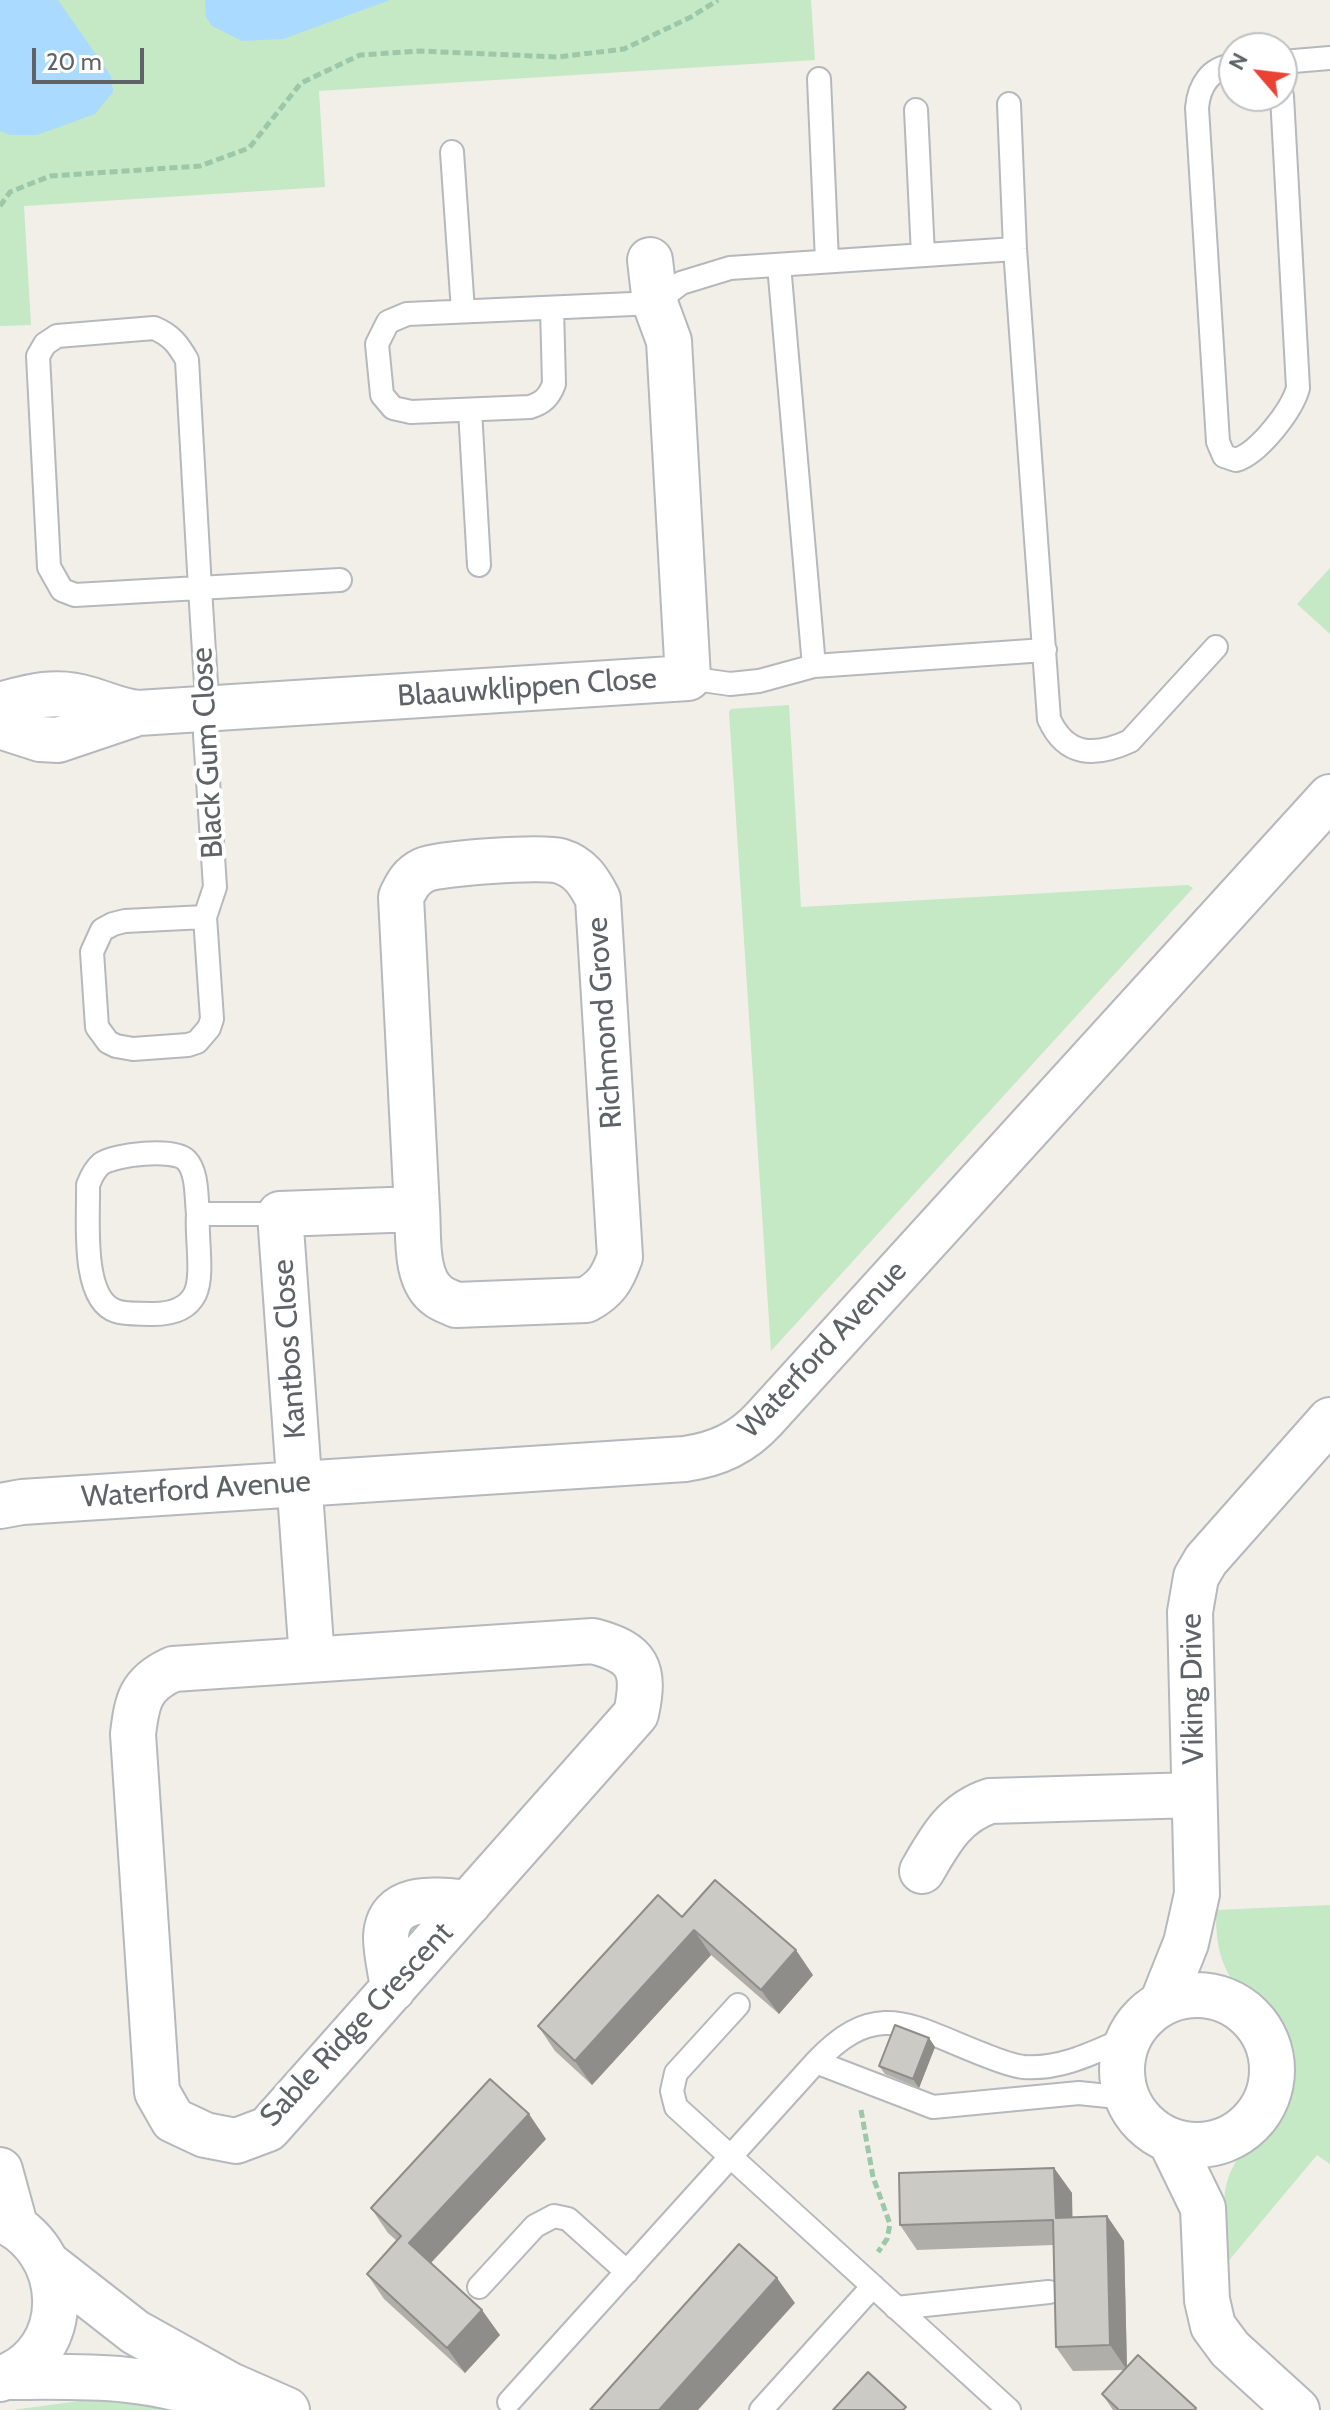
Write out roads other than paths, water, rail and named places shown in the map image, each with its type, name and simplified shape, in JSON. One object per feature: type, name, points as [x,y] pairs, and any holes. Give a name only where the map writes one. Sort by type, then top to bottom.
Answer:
[{"type":"street","name":"Blaauwklippen Close","points":[[0,705],[34,695],[56,693],[138,713],[688,678],[669,341],[655,303],[650,260]]},
{"type":"street","name":"Blaauwklippen Close","points":[[0,726],[40,739],[58,740],[138,713]]},
{"type":"street","name":"Waterford Avenue","points":[[7,1502],[685,1459],[719,1451],[736,1443],[764,1419],[1330,797]]},
{"type":"street","name":"Richmond Grove","points":[[538,858],[559,860],[576,868],[587,878],[598,899],[620,1257],[612,1280],[602,1291],[586,1300],[456,1305],[437,1296],[428,1286],[421,1269],[417,1209],[401,897],[411,878],[428,868],[538,858]]},
{"type":"street","points":[[280,1214],[417,1209]]},
{"type":"street","name":"Kantbos Close","points":[[280,1214],[299,1484]]},
{"type":"street","name":"Viking Drive","points":[[1162,2003],[1186,1943],[1197,1894],[1190,1612],[1196,1577],[1217,1544],[1330,1420]]},
{"type":"street","points":[[299,1484],[312,1659]]},
{"type":"street","name":"Sable Ridge Crescent","points":[[593,1641],[618,1648],[637,1665],[641,1691],[636,1714],[268,2129],[236,2141],[205,2135],[173,2120],[157,2092],[133,1734],[136,1705],[147,1685],[157,1676],[173,1669],[312,1659],[593,1641]]},
{"type":"street","points":[[922,1871],[953,1822],[990,1801],[1194,1795]]},
{"type":"street","points":[[1197,1894],[1205,1945],[1231,2002]]},
{"type":"street","points":[[1203,2208],[1243,2129],[1260,2110],[1270,2087],[1272,2062],[1265,2038],[1252,2017],[1231,2002],[1208,1995],[1185,1995],[1162,2003],[1143,2018],[1129,2037],[1123,2057],[1122,2078],[1127,2098],[1137,2116],[1152,2130],[1170,2140],[1195,2145],[1220,2141],[1243,2129]]},
{"type":"street","points":[[1170,2140],[1203,2208],[1207,2300],[1213,2326],[1230,2349],[1297,2410]]},
{"type":"street","points":[[0,2170],[8,2222],[35,2242],[48,2264],[56,2290],[54,2317],[45,2342],[28,2363],[2,2378]]},
{"type":"street","points":[[48,2264],[135,2332],[230,2385],[287,2410]]},
{"type":"street","points":[[2,2378],[114,2377],[177,2387],[237,2410]]},
{"type":"lane","points":[[1298,61],[1330,58]]},
{"type":"lane","points":[[1218,69],[1201,86],[1197,108],[1218,442],[1224,456],[1236,460],[1247,455],[1282,418],[1298,388],[1283,112]]},
{"type":"lane","points":[[819,79],[827,261]]},
{"type":"lane","points":[[1009,104],[1015,249],[1049,719],[1064,743],[1089,751],[1114,749],[1130,741],[1216,647]]},
{"type":"lane","points":[[916,110],[923,255]]},
{"type":"lane","points":[[452,152],[463,311]]},
{"type":"lane","points":[[552,308],[554,384],[541,404],[411,412],[393,408],[382,395],[377,344],[388,322],[407,314],[655,303],[681,283],[730,268],[1015,249]]},
{"type":"lane","points":[[779,265],[814,666]]},
{"type":"lane","name":"Black Gum Close","points":[[205,917],[125,921],[102,930],[92,952],[97,1027],[108,1042],[133,1049],[188,1045],[204,1036],[212,1019],[205,917],[215,887],[200,588],[187,360],[177,343],[154,328],[57,336],[45,344],[38,356],[49,567],[62,590],[75,595],[200,588],[340,580]]},
{"type":"lane","points":[[470,410],[479,565]]},
{"type":"lane","points":[[688,678],[730,684],[759,681],[814,666],[1045,650]]},
{"type":"lane","points":[[172,1153],[181,1156],[192,1168],[198,1214],[198,1283],[194,1296],[187,1304],[166,1314],[126,1313],[114,1311],[106,1305],[91,1275],[88,1185],[91,1175],[100,1165],[125,1156],[172,1153]]},
{"type":"lane","points":[[198,1214],[280,1214]]},
{"type":"lane","points":[[738,2005],[676,2073],[672,2091],[676,2107],[1009,2410]]},
{"type":"lane","points":[[509,2402],[816,2062],[848,2032],[883,2022],[902,2022],[999,2061],[1023,2067],[1063,2065],[1129,2037]]},
{"type":"lane","points":[[816,2062],[933,2107],[1079,2093],[1127,2098]]},
{"type":"lane","points":[[479,2287],[535,2226],[554,2216],[568,2219],[627,2272]]},
{"type":"lane","points":[[761,2410],[868,2281]]},
{"type":"lane","points":[[896,2308],[1049,2292]]},
{"type":"water","points":[[0,0],[58,0],[111,76],[113,92],[95,114],[37,135],[10,135],[0,131]]},
{"type":"water","points":[[205,0],[390,0],[283,39],[242,41],[212,26],[206,17]]}]
